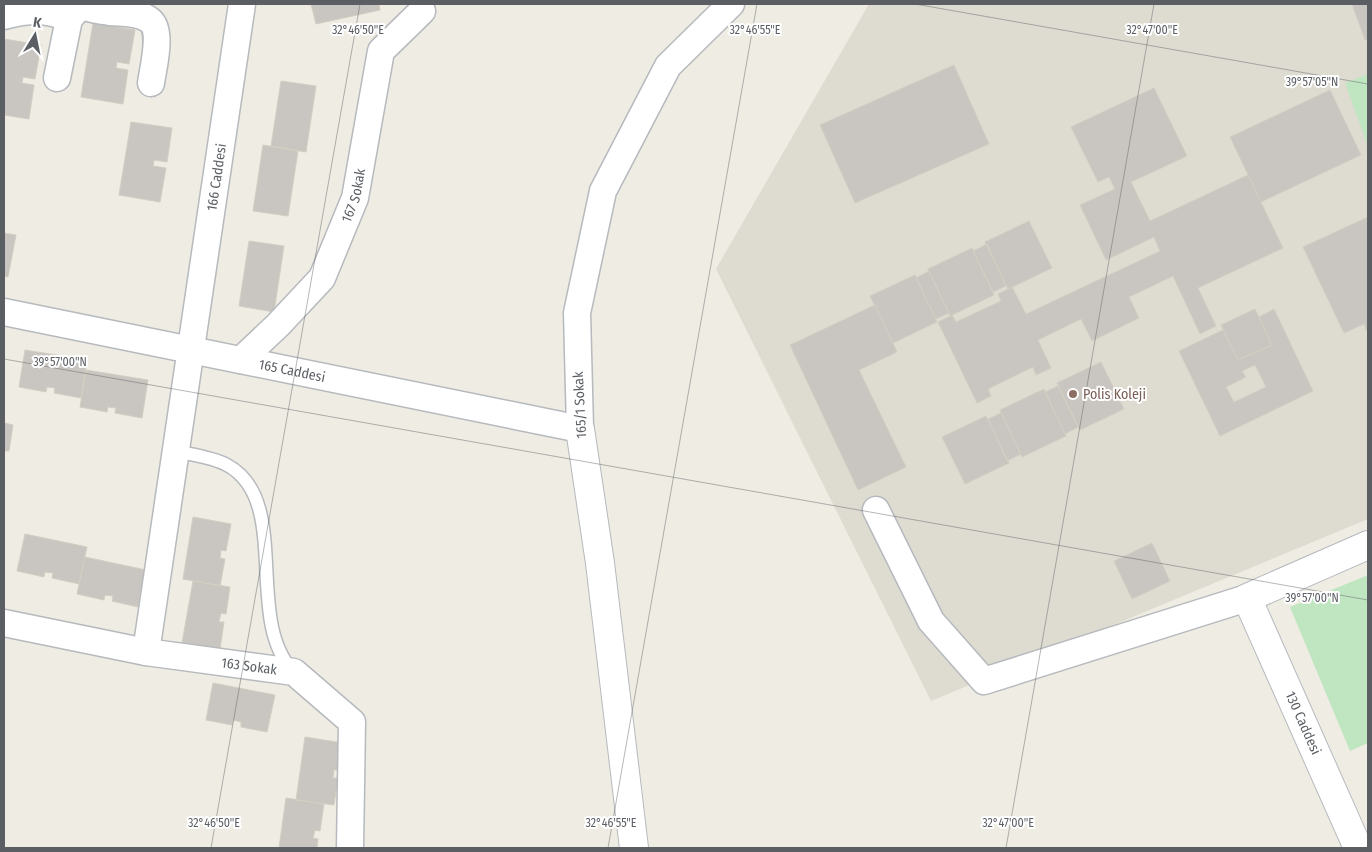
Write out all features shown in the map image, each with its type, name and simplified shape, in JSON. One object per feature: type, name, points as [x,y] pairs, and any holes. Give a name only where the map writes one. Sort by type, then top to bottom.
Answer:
[{"type":"street","name":"166 Caddesi","points":[[146,652],[242,4]]},
{"type":"street","name":"165/1 Sokak","points":[[634,848],[600,563],[580,430],[577,313],[603,190],[668,66],[731,4]]},
{"type":"street","points":[[57,78],[77,9]]},
{"type":"street","points":[[4,16],[34,10],[49,12],[90,9],[150,19],[154,24],[157,40],[151,83]]},
{"type":"street","name":"167 Sokak","points":[[241,360],[278,325],[322,278],[355,198],[381,51],[422,11]]},
{"type":"street","name":"165 Caddesi","points":[[4,312],[580,430]]},
{"type":"street","points":[[876,510],[930,621],[984,680],[1247,598],[1368,545]]},
{"type":"street","name":"130 Caddesi","points":[[1247,598],[1358,848]]},
{"type":"street","name":"163 Sokak","points":[[4,623],[146,652],[294,672],[352,722],[350,848]]},
{"type":"lane","points":[[175,451],[215,460],[228,466],[238,473],[253,491],[260,512],[272,633],[282,657],[294,672]]},
{"type":"shaded area","name":"Polis Koleji","points":[[869,4],[1368,4],[1368,519],[931,701],[716,269]]},
{"type":"green space","points":[[1368,74],[1368,147],[1345,83]]},
{"type":"green space","points":[[1368,575],[1368,743],[1350,751],[1290,607]]},
{"type":"building","points":[[311,4],[379,4],[380,10],[316,24]]},
{"type":"building","points":[[1352,4],[1368,4],[1368,39],[1365,40]]},
{"type":"building","points":[[93,23],[135,30],[129,64],[117,62],[116,68],[128,70],[123,104],[81,97]]},
{"type":"building","points":[[4,39],[41,45],[35,79],[23,77],[22,83],[34,85],[29,119],[4,115]]},
{"type":"building","points":[[954,65],[989,144],[855,203],[820,125]]},
{"type":"building","points":[[281,81],[316,86],[306,152],[271,146]]},
{"type":"building","points":[[1154,88],[1187,156],[1131,182],[1150,221],[1248,175],[1283,248],[1198,288],[1216,326],[1200,334],[1173,276],[1129,297],[1139,318],[1092,341],[1081,319],[1038,340],[1051,368],[1036,375],[1033,367],[988,389],[991,396],[977,403],[938,322],[952,315],[956,322],[1001,301],[998,294],[1012,287],[1026,314],[1160,251],[1154,237],[1106,260],[1080,205],[1115,189],[1109,177],[1098,182],[1071,127]]},
{"type":"building","points":[[1330,90],[1361,155],[1261,202],[1230,137]]},
{"type":"building","points":[[131,122],[172,128],[167,162],[154,160],[153,166],[166,168],[160,202],[119,195]]},
{"type":"building","points":[[263,145],[298,151],[288,216],[253,211]]},
{"type":"building","points":[[1368,217],[1368,334],[1364,324],[1344,333],[1303,247]]},
{"type":"building","points":[[1029,221],[1052,268],[1008,289],[985,242]]},
{"type":"building","points":[[4,233],[16,235],[8,277],[4,276]]},
{"type":"building","points":[[249,241],[284,246],[274,312],[239,306]]},
{"type":"building","points":[[987,244],[1006,286],[993,292],[973,251]]},
{"type":"building","points":[[972,248],[994,295],[950,316],[928,269]]},
{"type":"building","points":[[929,271],[949,313],[936,319],[916,278]]},
{"type":"building","points":[[915,275],[937,322],[893,343],[870,296]]},
{"type":"building","points":[[875,305],[897,352],[859,370],[906,467],[858,490],[790,345]]},
{"type":"building","points":[[1255,309],[1272,345],[1238,360],[1221,325]]},
{"type":"building","points":[[1274,309],[1313,391],[1220,436],[1179,351],[1223,330],[1238,360],[1272,345],[1259,317]],"holes":[[[1255,365],[1266,387],[1234,402],[1226,387],[1246,377],[1242,371]]]},
{"type":"building","points":[[25,350],[87,360],[81,398],[54,393],[55,388],[47,387],[46,392],[19,387]]},
{"type":"building","points":[[1101,362],[1124,409],[1080,430],[1057,383]]},
{"type":"building","points":[[86,370],[148,380],[142,418],[115,413],[116,408],[108,407],[107,412],[80,407]]},
{"type":"building","points":[[1058,386],[1078,427],[1065,434],[1045,392]]},
{"type":"building","points":[[1044,389],[1066,436],[1022,457],[1000,410]]},
{"type":"building","points":[[1001,413],[1021,454],[1007,461],[988,419]]},
{"type":"building","points":[[986,416],[1009,463],[965,484],[942,437]]},
{"type":"building","points":[[4,423],[13,425],[9,451],[4,451]]},
{"type":"building","points":[[193,517],[231,524],[226,551],[221,550],[220,558],[225,559],[220,586],[183,579]]},
{"type":"building","points":[[25,534],[87,547],[79,584],[52,578],[53,573],[45,572],[44,577],[17,571]]},
{"type":"building","points":[[1152,543],[1170,581],[1132,599],[1114,561]]},
{"type":"building","points":[[85,557],[146,570],[138,607],[112,601],[113,596],[105,595],[104,600],[77,594]]},
{"type":"building","points":[[193,581],[230,587],[226,614],[221,613],[219,622],[224,622],[220,649],[182,643]]},
{"type":"building","points":[[213,683],[275,695],[267,732],[241,727],[241,722],[233,720],[232,725],[206,720]]},
{"type":"building","points":[[305,737],[343,743],[339,770],[334,770],[333,778],[338,778],[334,805],[296,800]]},
{"type":"building","points":[[286,798],[324,804],[320,831],[315,830],[313,838],[318,839],[317,848],[279,848]]},
{"type":"place","name":"Polis Koleji","points":[[1073,394]]}]
